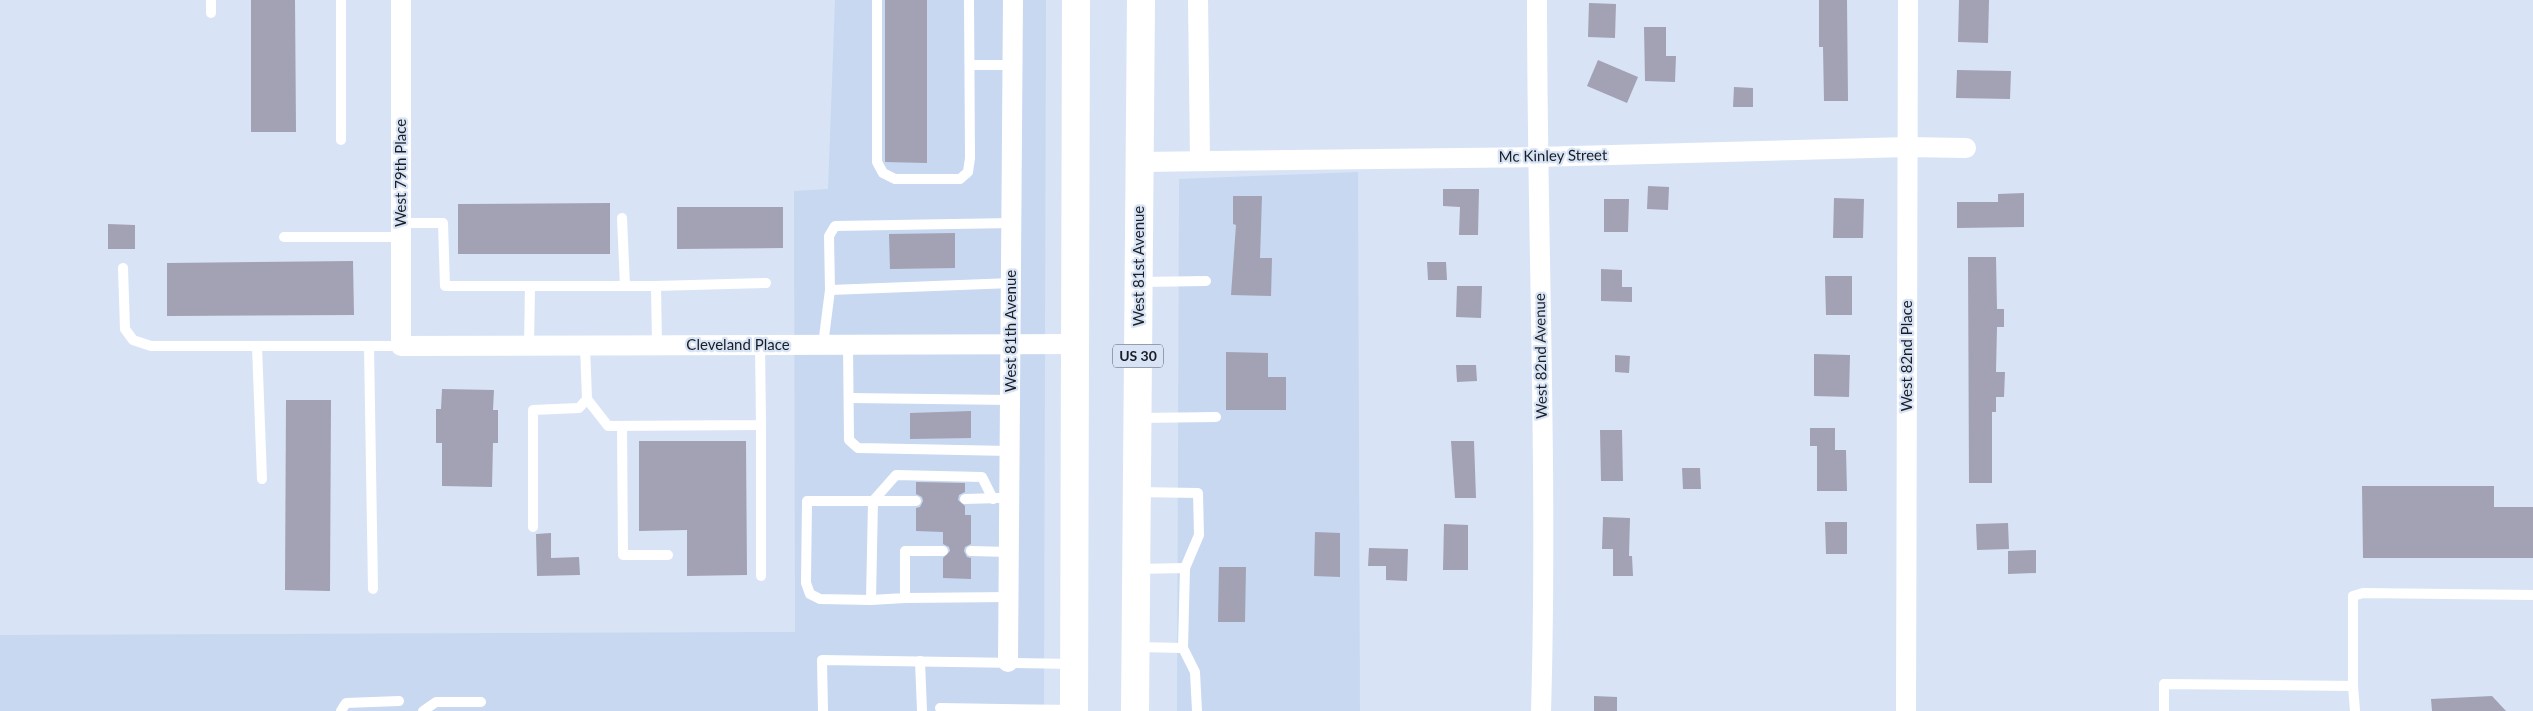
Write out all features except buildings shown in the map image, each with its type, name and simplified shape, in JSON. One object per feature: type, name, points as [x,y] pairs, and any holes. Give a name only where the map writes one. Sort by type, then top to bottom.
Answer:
[{"type":"main road","points":[[1074,710],[1076,0]]},
{"type":"main road","name":"West 81st Avenue","points":[[1135,711],[1141,0]]},
{"type":"street","name":"West 79th Place","points":[[401,0],[401,346]]},
{"type":"street","name":"West 81th Avenue","points":[[1008,662],[1009,552],[1001,498],[1010,451],[1013,0]]},
{"type":"street","points":[[1198,0],[1200,159]]},
{"type":"street","name":"West 82nd Avenue","points":[[1537,0],[1537,157],[1545,576],[1541,711]]},
{"type":"street","name":"West 82nd Place","points":[[1906,711],[1908,0]]},
{"type":"street","name":"Mc Kinley Street","points":[[1140,162],[1200,159],[1537,157],[1908,147],[1966,148]]},
{"type":"street","name":"Cleveland Place","points":[[401,346],[1075,344]]},
{"type":"lane","points":[[211,0],[211,13]]},
{"type":"lane","points":[[341,0],[341,140]]},
{"type":"lane","points":[[877,0],[877,162],[883,173],[895,179],[960,179],[968,172],[971,65],[969,0]]},
{"type":"lane","points":[[971,65],[1013,65]]},
{"type":"lane","points":[[622,218],[625,286]]},
{"type":"lane","points":[[284,237],[401,230],[443,223],[446,286],[656,286],[766,283]]},
{"type":"lane","points":[[823,345],[830,290],[829,236],[835,226],[1012,223]]},
{"type":"lane","points":[[123,268],[125,329],[133,340],[151,346],[401,346]]},
{"type":"lane","points":[[1139,282],[1206,281]]},
{"type":"lane","points":[[830,290],[1012,283]]},
{"type":"lane","points":[[529,346],[530,286]]},
{"type":"lane","points":[[656,286],[658,346]]},
{"type":"lane","points":[[760,345],[761,576]]},
{"type":"lane","points":[[848,345],[849,440],[858,448],[1010,451]]},
{"type":"lane","points":[[257,346],[262,479]]},
{"type":"lane","points":[[370,346],[373,589]]},
{"type":"lane","points":[[585,346],[586,399],[608,426],[761,425]]},
{"type":"lane","points":[[849,398],[1011,400]]},
{"type":"lane","points":[[533,527],[532,410],[579,408],[586,399]]},
{"type":"lane","points":[[1138,418],[1216,416]]},
{"type":"lane","points":[[622,426],[623,555],[668,555]]},
{"type":"lane","points":[[871,600],[873,501],[896,475],[982,477],[1001,498]]},
{"type":"lane","points":[[1137,492],[1198,493],[1199,535],[1185,568],[1183,648],[1195,672],[1197,711]]},
{"type":"lane","points":[[965,499],[1001,498]]},
{"type":"lane","points":[[916,501],[807,501],[806,583],[810,594],[820,599],[871,600],[1009,597]]},
{"type":"lane","points":[[905,598],[905,551],[943,551]]},
{"type":"lane","points":[[972,551],[1009,552]]},
{"type":"lane","points":[[1136,569],[1185,568]]},
{"type":"lane","points":[[2355,711],[2352,686],[2352,596],[2363,594],[2533,595]]},
{"type":"lane","points":[[1136,647],[1183,648]]},
{"type":"lane","points":[[823,711],[822,660],[1074,664]]},
{"type":"lane","points":[[920,662],[922,711]]},
{"type":"lane","points":[[2164,711],[2164,684],[2352,686]]},
{"type":"lane","points":[[341,711],[346,703],[399,701]]},
{"type":"lane","points":[[423,711],[436,702],[481,702]]},
{"type":"lane","points":[[940,708],[1074,710]]},
{"type":"shaded area","points":[[835,0],[1046,0],[1044,711],[0,711],[0,635],[795,632],[794,191],[828,189]]},
{"type":"shaded area","points":[[1358,172],[1360,711],[1177,711],[1179,179]]}]
